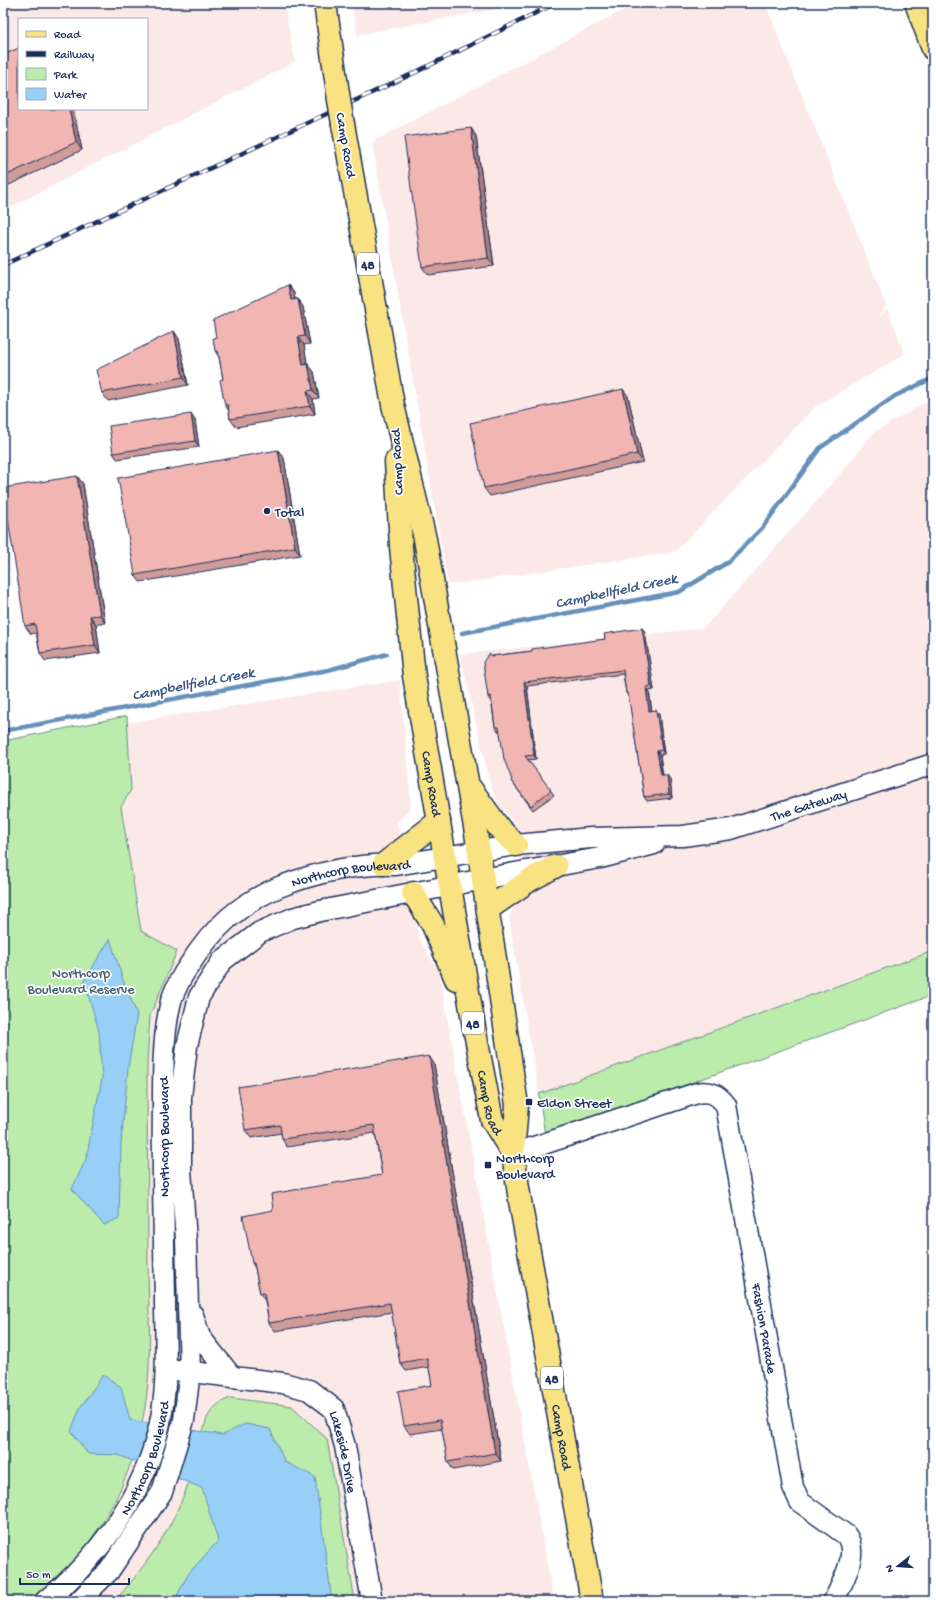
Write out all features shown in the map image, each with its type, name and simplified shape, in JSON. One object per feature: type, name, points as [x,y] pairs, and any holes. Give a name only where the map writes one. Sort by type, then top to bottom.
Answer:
[{"type":"main road","name":"Camp Road","points":[[325,3],[338,100],[393,405],[425,540],[484,879],[517,1105],[513,1154],[520,1201],[592,1601]]},
{"type":"main road","points":[[916,3],[933,49]]},
{"type":"main road","name":"Camp Road","points":[[393,405],[401,547],[414,676],[474,1027],[492,1120],[513,1154]]},
{"type":"main road","points":[[468,784],[499,828],[516,845]]},
{"type":"main road","points":[[384,864],[439,821]]},
{"type":"main road","points":[[488,909],[530,880],[556,866]]},
{"type":"main road","points":[[413,893],[441,940],[474,1027]]},
{"type":"street","name":"The Gateway","points":[[479,852],[516,845],[591,838],[683,836],[731,830],[933,764]]},
{"type":"street","name":"The Gateway","points":[[484,879],[600,858],[683,836]]},
{"type":"street","name":"Northcorp Boulevard","points":[[45,1601],[81,1568],[111,1532],[143,1476],[162,1412],[166,1369],[163,1100],[167,1029],[172,1000],[183,975],[215,929],[250,900],[286,884],[317,873],[384,864],[396,865],[479,852]]},
{"type":"street","name":"Northcorp Boulevard","points":[[79,1601],[109,1571],[162,1492],[184,1420],[190,1371],[186,1294],[186,1240],[181,1170],[180,1097],[187,1046],[199,997],[222,961],[260,932],[293,918],[320,911],[484,879]]},
{"type":"street","name":"Fashion Parade","points":[[513,1154],[697,1093],[706,1092],[715,1094],[726,1105],[792,1487],[800,1502],[841,1530],[850,1540],[852,1549],[851,1560],[834,1601]]},
{"type":"street","points":[[186,1294],[200,1337],[232,1377]]},
{"type":"street","name":"Lakeside Drive","points":[[166,1369],[283,1383],[309,1390],[334,1409],[345,1446],[372,1601]]},
{"type":"shaded area","points":[[3,3],[284,3],[295,62],[3,211]]},
{"type":"shaded area","points":[[352,3],[513,3],[502,8],[357,35]]},
{"type":"shaded area","points":[[637,3],[765,3],[886,305],[878,320],[887,308],[905,354],[815,407],[675,552],[448,585],[372,142]]},
{"type":"shaded area","points":[[933,398],[933,951],[539,1094],[509,918],[516,900],[525,891],[513,822],[498,804],[491,787],[460,654],[704,628],[831,485],[874,432]]},
{"type":"shaded area","points":[[400,680],[411,807],[397,822],[419,938],[439,972],[554,1601],[3,1601],[3,742]]},
{"type":"green space","name":"Northcorp Boulevard Reserve","points":[[127,716],[131,790],[121,807],[141,931],[177,951],[150,1016],[147,1063],[150,1333],[149,1371],[145,1407],[131,1463],[107,1514],[92,1538],[75,1560],[33,1601],[3,1601],[3,741]]},
{"type":"green space","points":[[933,951],[933,995],[545,1136],[539,1094]]},
{"type":"green space","points":[[231,1398],[292,1406],[327,1439],[355,1601],[115,1601],[152,1554],[175,1516],[189,1481],[207,1418],[217,1405]]},
{"type":"water","points":[[110,939],[123,980],[137,1014],[128,1068],[121,1144],[119,1218],[104,1225],[72,1189],[86,1159],[102,1078],[99,1031],[84,981]]},
{"type":"water","points":[[103,1375],[121,1387],[130,1420],[223,1435],[245,1424],[270,1429],[285,1462],[315,1477],[332,1601],[174,1601],[189,1573],[218,1541],[202,1488],[118,1455],[88,1454],[71,1431],[80,1408]]},
{"type":"building","points":[[18,48],[18,110],[69,110],[76,142],[3,177],[3,55]]},
{"type":"building","points":[[471,128],[488,258],[422,267],[404,137]]},
{"type":"building","points":[[288,285],[291,300],[298,299],[305,336],[298,337],[303,365],[308,364],[313,390],[307,391],[310,406],[230,419],[228,405],[225,405],[220,380],[223,379],[218,351],[215,351],[213,338],[216,337],[213,320]]},
{"type":"building","points":[[174,331],[183,377],[102,393],[96,370]]},
{"type":"building","points":[[623,389],[637,454],[484,488],[470,423]]},
{"type":"building","points":[[191,414],[195,441],[113,453],[109,426]]},
{"type":"building","points":[[278,450],[295,547],[135,575],[118,478]]},
{"type":"building","points":[[77,476],[100,615],[90,616],[95,645],[40,653],[35,624],[25,626],[3,488]]},
{"type":"building","points":[[642,628],[651,686],[646,687],[649,711],[656,710],[662,750],[657,751],[661,775],[667,775],[669,794],[644,797],[623,670],[524,682],[534,755],[525,756],[551,790],[531,806],[511,781],[512,780],[504,759],[499,727],[495,727],[491,696],[488,697],[483,662],[489,654],[492,656],[532,651],[532,649],[605,639],[604,634]]},
{"type":"building","points":[[429,1056],[495,1453],[448,1462],[440,1420],[404,1426],[398,1391],[432,1385],[427,1358],[400,1363],[390,1303],[269,1323],[264,1293],[260,1293],[254,1263],[252,1263],[243,1216],[273,1210],[271,1194],[382,1175],[374,1125],[282,1139],[280,1125],[245,1130],[238,1087]]},
{"type":"waterway","name":"Campbellfield Creek","points":[[462,633],[679,592],[728,562],[763,527],[820,448],[895,396],[933,378]]},
{"type":"waterway","name":"Campbellfield Creek","points":[[3,731],[328,670],[387,654]]},
{"type":"railway","points":[[3,265],[412,74],[556,3]]},
{"type":"place","name":"Total","points":[[267,511]]},
{"type":"place","name":"Eldon Street","points":[[529,1102]]},
{"type":"place","name":"Northcorp Boulevard","points":[[488,1165]]}]
